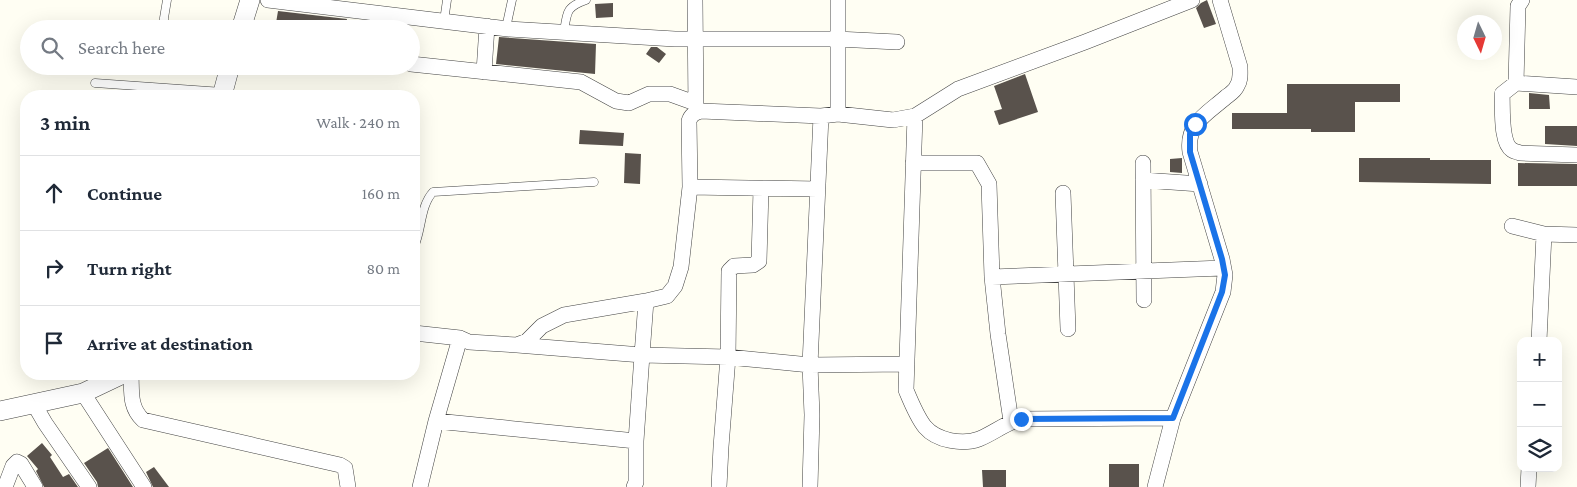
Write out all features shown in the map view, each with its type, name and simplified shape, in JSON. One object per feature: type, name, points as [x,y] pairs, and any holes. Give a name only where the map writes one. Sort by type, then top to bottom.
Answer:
[{"type":"street","points":[[244,20],[250,0]]},
{"type":"street","points":[[268,0],[340,4],[444,21],[564,32],[696,39],[837,39],[897,42]]},
{"type":"street","points":[[517,345],[526,341],[542,326],[564,315],[667,296],[675,286],[681,267],[690,187],[689,121],[696,108],[695,0]]},
{"type":"street","points":[[838,0],[838,114]]},
{"type":"street","points":[[420,65],[582,82],[616,101],[629,103],[649,94],[670,94],[701,111],[821,116],[838,114],[893,120],[915,116],[958,88],[1085,42],[1192,0]]},
{"type":"street","points":[[1155,487],[1173,418],[1222,292],[1225,275],[1190,152],[1190,134],[1195,124],[1233,92],[1240,78],[1240,67],[1220,0]]},
{"type":"street","points":[[1516,83],[1518,6],[1522,0]]},
{"type":"street","points":[[484,72],[487,26]]},
{"type":"street","points":[[223,90],[227,75]]},
{"type":"street","points":[[1577,87],[1516,83],[1502,94],[1506,141],[1512,150],[1520,153],[1577,155]]},
{"type":"street","points":[[810,487],[812,414],[810,365],[821,116]]},
{"type":"street","points":[[915,116],[906,390],[926,428],[952,441],[967,442],[978,440],[1011,421],[1021,419],[1173,418]]},
{"type":"street","points":[[1143,162],[1144,300]]},
{"type":"street","points":[[913,163],[977,163],[989,184],[992,277],[998,334],[1011,421]]},
{"type":"street","points":[[1143,180],[1200,184]]},
{"type":"street","points":[[690,187],[818,189]]},
{"type":"street","points":[[720,487],[728,357],[729,271],[734,266],[753,265],[759,261],[761,189]]},
{"type":"street","points":[[1063,193],[1068,329]]},
{"type":"street","points":[[1512,226],[1544,234],[1577,235]]},
{"type":"street","points":[[1539,337],[1544,234]]},
{"type":"street","points":[[992,277],[1223,268]]},
{"type":"street","points":[[634,487],[636,482],[636,442],[646,301]]},
{"type":"street","points":[[420,334],[460,338],[469,342],[642,354],[728,357],[810,365],[907,364]]},
{"type":"street","points":[[420,487],[436,421],[460,338]]},
{"type":"street","points":[[0,411],[83,393],[110,380]]},
{"type":"street","points":[[131,380],[132,401],[135,412],[143,420],[340,464],[345,468],[348,487]]},
{"type":"street","points":[[83,393],[144,487]]},
{"type":"street","points":[[34,404],[89,487]]},
{"type":"street","points":[[436,421],[636,442]]},
{"type":"street","points":[[5,487],[12,466],[17,462],[21,464],[35,487]]},
{"type":"street","points":[[1528,487],[1529,472]]},
{"type":"lane","points":[[164,20],[167,0]]},
{"type":"lane","points":[[444,21],[448,0]]},
{"type":"lane","points":[[506,28],[512,0]]},
{"type":"lane","points":[[564,32],[568,10],[574,4],[586,0]]},
{"type":"lane","points":[[95,83],[176,90]]},
{"type":"lane","points":[[420,228],[428,198],[433,192],[594,182]]},
{"type":"building","points":[[1207,0],[1216,24],[1204,28],[1196,8]]},
{"type":"building","points":[[613,3],[613,17],[596,18],[595,4]]},
{"type":"building","points":[[278,11],[347,19],[347,20],[276,20]]},
{"type":"building","points":[[499,37],[596,44],[595,74],[496,64]]},
{"type":"building","points":[[651,47],[657,47],[666,54],[659,63],[646,54]]},
{"type":"building","points":[[1025,74],[1038,112],[999,125],[994,111],[1002,109],[994,86]]},
{"type":"building","points":[[1287,84],[1400,84],[1400,102],[1355,102],[1355,132],[1311,132],[1311,129],[1232,129],[1232,113],[1287,113]]},
{"type":"building","points":[[1529,93],[1549,95],[1550,109],[1529,109]]},
{"type":"building","points":[[1545,126],[1577,126],[1577,146],[1545,144]]},
{"type":"building","points":[[580,130],[624,133],[623,146],[579,144]]},
{"type":"building","points":[[625,153],[641,154],[640,184],[624,183]]},
{"type":"building","points":[[1182,158],[1182,173],[1170,172],[1170,159]]},
{"type":"building","points":[[1359,158],[1491,160],[1491,184],[1359,182]]},
{"type":"building","points":[[1518,163],[1577,164],[1577,186],[1518,186]]},
{"type":"building","points":[[42,443],[52,455],[50,457],[63,477],[69,474],[78,487],[44,487],[36,471],[38,469],[27,456]]},
{"type":"building","points":[[108,448],[133,487],[98,487],[97,482],[84,463]]},
{"type":"building","points":[[1109,464],[1139,464],[1139,487],[1109,487]]},
{"type":"building","points":[[154,467],[169,487],[153,487],[146,472]]},
{"type":"building","points":[[982,470],[1006,470],[1006,487],[983,487]]},
{"type":"route","points":[[1021,419],[1173,418],[1222,292],[1225,275],[1190,152],[1190,134],[1195,124]]}]
